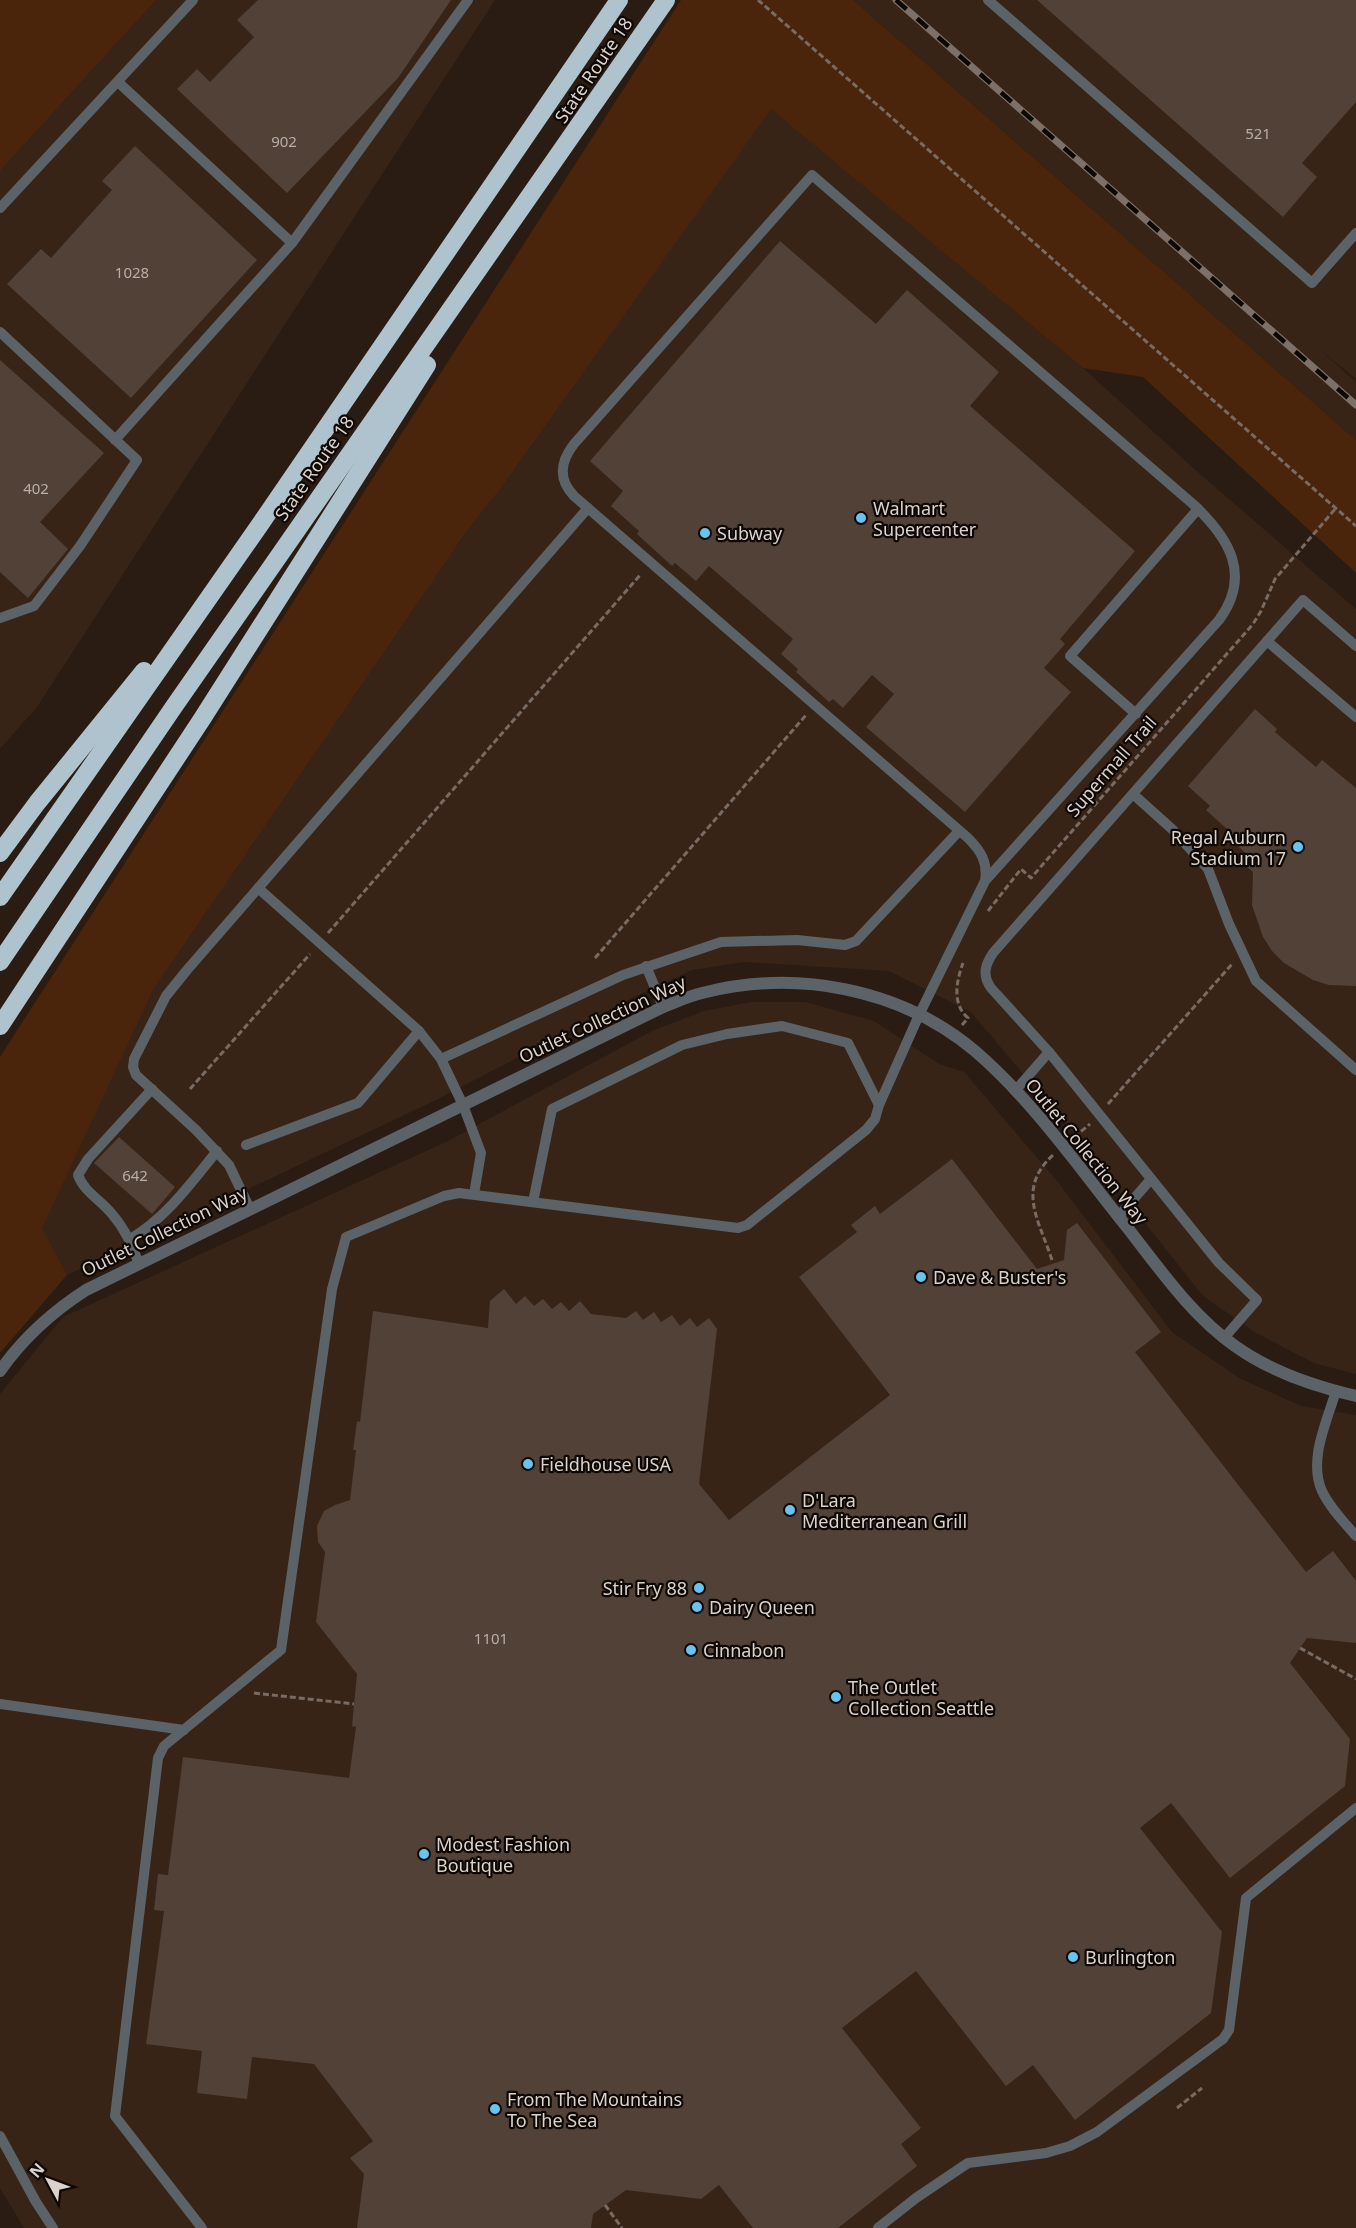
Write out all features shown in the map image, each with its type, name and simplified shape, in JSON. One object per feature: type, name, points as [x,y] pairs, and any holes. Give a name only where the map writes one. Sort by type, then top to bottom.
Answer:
[{"type":"highway","name":"State Route 18","points":[[0,897],[259,526],[619,0]]},
{"type":"highway","name":"State Route 18","points":[[0,962],[293,535],[663,5]]},
{"type":"highway","points":[[0,1026],[202,719],[583,121]]},
{"type":"highway","points":[[0,853],[259,526]]},
{"type":"street","name":"Outlet Collection Way","points":[[0,1371],[12,1354],[57,1309],[86,1290],[663,1007],[699,993],[732,986],[808,982],[878,998],[919,1015],[954,1035],[1015,1091],[1194,1310],[1224,1338],[1263,1363],[1296,1378],[1356,1396]]},
{"type":"lane","points":[[0,208],[193,0]]},
{"type":"lane","points":[[115,440],[292,243],[468,0]]},
{"type":"lane","points":[[988,0],[1312,283],[1356,233]]},
{"type":"lane","points":[[118,82],[292,243]]},
{"type":"lane","points":[[201,2228],[118,2123],[114,2109],[158,1758],[161,1749],[277,1656],[282,1647],[332,1289],[346,1237],[444,1196],[459,1193],[744,1227],[866,1130],[875,1119],[919,1015],[985,880],[1136,714],[1218,620],[1231,599],[1235,571],[1232,552],[1225,539],[1198,508],[812,175],[569,451],[562,464],[563,482],[574,496],[978,848],[984,858],[985,880]]},
{"type":"lane","points":[[0,332],[137,460],[80,546],[34,606],[0,618]]},
{"type":"lane","points":[[250,1209],[229,1165],[136,1074],[133,1067],[134,1059],[166,996],[588,508]]},
{"type":"lane","points":[[1136,714],[1070,656],[1198,508]]},
{"type":"lane","points":[[1224,1338],[1257,1300],[1219,1263],[1049,1052],[988,984],[985,976],[986,966],[993,953],[1303,600],[1356,646]]},
{"type":"lane","points":[[1268,641],[1356,717]]},
{"type":"lane","points":[[1133,794],[1173,830],[1208,869],[1256,981],[1356,1070]]},
{"type":"lane","points":[[441,1059],[623,975],[721,942],[797,940],[845,945],[856,941],[959,831]]},
{"type":"lane","points":[[258,888],[419,1031],[441,1059],[463,1105],[481,1153],[474,1194]]},
{"type":"lane","points":[[646,966],[663,1007]]},
{"type":"lane","points":[[533,1202],[552,1109],[682,1045],[727,1034],[782,1026],[848,1043],[879,1105]]},
{"type":"lane","points":[[246,1145],[358,1103],[419,1031]]},
{"type":"lane","points":[[1015,1091],[1049,1052]]},
{"type":"lane","points":[[139,1264],[130,1239],[111,1212],[81,1184],[78,1175],[88,1159],[152,1089]]},
{"type":"lane","points":[[130,1239],[144,1231],[176,1201],[217,1151]]},
{"type":"lane","points":[[1118,1217],[1151,1179]]},
{"type":"lane","points":[[1336,1391],[1317,1458],[1317,1474],[1329,1503],[1355,1532]]},
{"type":"lane","points":[[0,1704],[184,1730]]},
{"type":"lane","points":[[878,2228],[915,2198],[968,2163],[1046,2153],[1070,2146],[1097,2132],[1225,2038],[1229,2030],[1246,1898],[1356,1808]]},
{"type":"lane","points":[[0,2136],[53,2228]]},
{"type":"path","points":[[758,0],[1356,526]]},
{"type":"path","name":"Supermall Trail","points":[[987,912],[1021,869],[1031,878],[1253,624],[1262,611],[1275,579],[1336,508]]},
{"type":"path","points":[[190,1089],[651,563]]},
{"type":"path","points":[[595,958],[814,705]]},
{"type":"path","points":[[954,1035],[968,1018],[960,1009],[957,989],[965,956]]},
{"type":"path","points":[[1052,1260],[1033,1202],[1032,1191],[1040,1167],[1099,1114],[1229,965],[1244,957]]},
{"type":"path","points":[[1300,1648],[1356,1679]]},
{"type":"path","points":[[234,1690],[354,1704]]},
{"type":"path","points":[[1177,2108],[1202,2088]]},
{"type":"path","points":[[605,2205],[622,2228]]},
{"type":"shaded area","points":[[0,0],[156,0],[0,171]]},
{"type":"shaded area","points":[[156,0],[495,0],[37,707],[0,749],[0,171]]},
{"type":"shaded area","points":[[681,0],[853,0],[1356,440],[1356,573],[1143,377],[1083,368],[771,109],[501,488],[467,531],[153,990],[42,1228],[67,1275],[0,1353],[0,1057]]},
{"type":"shaded area","points":[[853,0],[1356,0],[1356,379],[1319,349],[1356,382],[1356,440]]},
{"type":"shaded area","points":[[771,108],[1083,368],[1200,474],[1356,609],[1356,1374],[1314,1363],[1256,1333],[1203,1296],[1084,1146],[971,1012],[889,971],[744,962],[692,970],[632,998],[436,1100],[67,1275],[41,1228],[153,990],[467,531],[501,488]]},
{"type":"shaded area","points":[[751,1002],[805,1002],[874,1021],[939,1064],[964,1072],[1057,1181],[1172,1332],[1239,1378],[1301,1406],[1356,1415],[1356,2228],[24,2228],[0,2188],[0,1394],[63,1317],[446,1142],[654,1030],[704,1011]]},
{"type":"building","points":[[258,0],[451,0],[398,78],[287,193],[177,89],[197,69],[210,82],[254,37],[237,20]]},
{"type":"building","points":[[1037,0],[1356,0],[1356,102],[1302,163],[1317,177],[1283,217]]},
{"type":"building","points":[[135,146],[257,260],[131,398],[7,284],[41,249],[51,258],[112,190],[102,181]]},
{"type":"building","name":"Walmart Supercenter","points":[[780,241],[876,324],[907,290],[999,372],[970,406],[1135,551],[1060,639],[1065,644],[1044,668],[1071,692],[965,812],[866,727],[894,694],[872,675],[843,708],[833,699],[829,702],[796,672],[798,669],[781,654],[793,639],[709,566],[696,581],[675,563],[672,566],[637,534],[639,531],[611,506],[623,491],[590,461]]},
{"type":"building","points":[[0,360],[104,453],[40,522],[68,549],[28,598],[0,572]]},
{"type":"building","name":"Regal Auburn Stadium 17","points":[[1255,709],[1277,729],[1275,732],[1316,767],[1322,760],[1356,788],[1356,986],[1329,985],[1313,980],[1284,963],[1272,951],[1263,937],[1252,905],[1253,872],[1247,867],[1253,860],[1226,835],[1229,831],[1206,810],[1210,806],[1188,786]]},
{"type":"building","points":[[119,1137],[175,1187],[152,1214],[94,1163]]},
{"type":"building","name":"The Outlet Collection Seattle","points":[[952,1159],[1037,1269],[1064,1260],[1067,1230],[1077,1223],[1161,1332],[1135,1352],[1306,1572],[1333,1551],[1356,1581],[1356,1643],[1307,1638],[1290,1663],[1350,1739],[1345,1786],[1230,1878],[1171,1803],[1140,1828],[1222,1932],[1211,2013],[1075,2120],[1033,2065],[1006,2086],[916,1971],[842,2028],[921,2128],[901,2144],[917,2166],[838,2228],[753,2228],[719,2185],[701,2199],[626,2190],[593,2214],[591,2228],[357,2228],[364,2174],[350,2158],[373,2141],[314,2064],[252,2057],[247,2099],[197,2093],[202,2051],[146,2044],[164,1911],[154,1910],[158,1874],[168,1875],[183,1757],[349,1778],[356,1727],[352,1726],[357,1674],[316,1622],[325,1552],[318,1542],[317,1526],[324,1511],[350,1500],[356,1450],[353,1450],[357,1421],[360,1422],[373,1311],[488,1328],[490,1301],[504,1289],[516,1304],[525,1296],[534,1306],[543,1299],[552,1309],[561,1302],[569,1311],[580,1301],[591,1314],[626,1318],[636,1311],[643,1320],[654,1312],[661,1322],[672,1315],[680,1326],[690,1318],[697,1327],[709,1318],[717,1329],[699,1484],[729,1520],[890,1395],[799,1277],[857,1232],[851,1225],[875,1206],[880,1214]]},
{"type":"railway","points":[[896,0],[1356,405]]},
{"type":"place","name":"Walmart Supercenter","points":[[861,518]]},
{"type":"place","name":"Subway","points":[[705,533]]},
{"type":"place","name":"Regal Auburn Stadium 17","points":[[1298,847]]},
{"type":"place","name":"Dave & Buster's","points":[[921,1277]]},
{"type":"place","name":"Fieldhouse USA","points":[[528,1464]]},
{"type":"place","name":"D'Lara Mediterranean Grill","points":[[790,1510]]},
{"type":"place","name":"Stir Fry 88","points":[[699,1588]]},
{"type":"place","name":"Dairy Queen","points":[[697,1607]]},
{"type":"place","name":"Cinnabon","points":[[691,1650]]},
{"type":"place","name":"The Outlet Collection Seattle","points":[[836,1697]]},
{"type":"place","name":"Modest Fashion Boutique","points":[[424,1854]]},
{"type":"place","name":"Burlington","points":[[1073,1957]]},
{"type":"place","name":"From The Mountains To The Sea","points":[[495,2109]]}]
